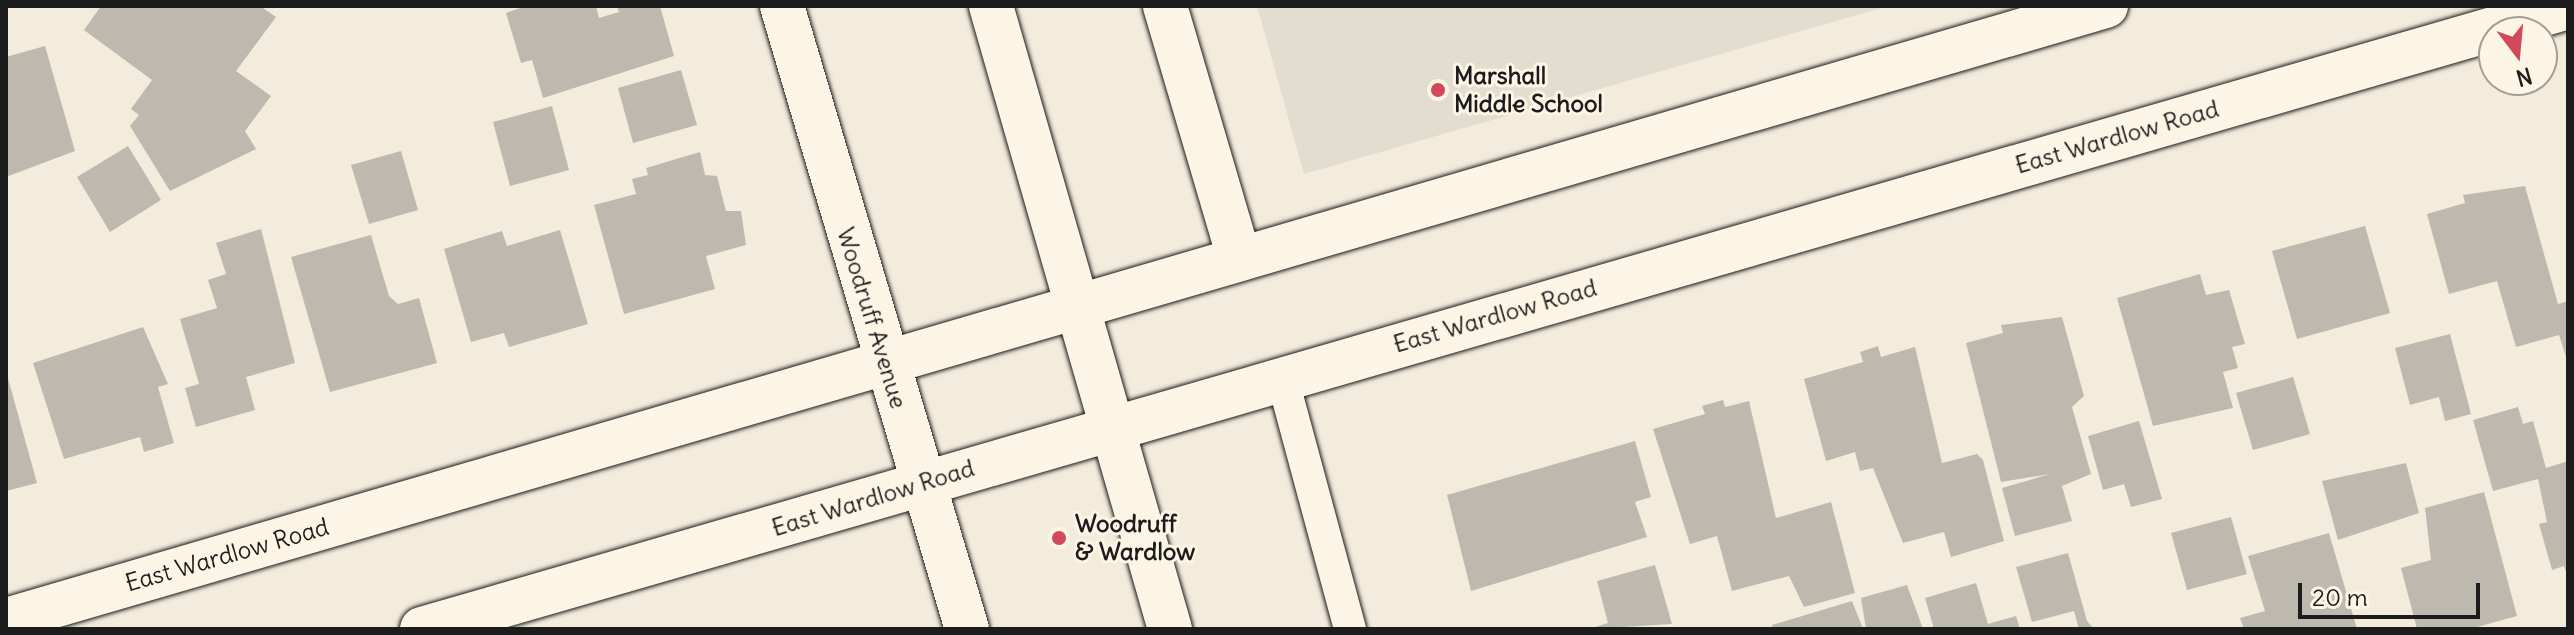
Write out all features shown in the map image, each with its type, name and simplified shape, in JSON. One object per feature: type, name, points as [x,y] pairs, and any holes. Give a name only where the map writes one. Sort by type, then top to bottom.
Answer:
[{"type":"main road","name":"Woodruff Avenue","points":[[782,6],[967,629]]},
{"type":"main road","points":[[991,6],[1170,629]]},
{"type":"main road","points":[[1165,6],[1239,257]]},
{"type":"main road","name":"East Wardlow Road","points":[[6,620],[2106,6]]},
{"type":"main road","name":"East Wardlow Road","points":[[422,629],[1282,377],[2568,7]]},
{"type":"lane","points":[[1282,377],[1350,629]]},
{"type":"shaded area","name":"Marshall Middle School","points":[[1257,6],[1888,6],[1304,174]]},
{"type":"building","points":[[101,6],[260,6],[276,17],[236,71],[271,96],[245,131],[256,149],[170,191],[130,126],[139,115],[131,109],[152,80],[84,30]]},
{"type":"building","points":[[526,6],[596,6],[599,18],[619,12],[617,6],[660,6],[674,56],[543,98],[532,60],[521,63],[506,13]]},
{"type":"building","points":[[45,46],[75,151],[6,177],[6,57]]},
{"type":"building","points":[[681,70],[697,125],[633,143],[618,88]]},
{"type":"building","points":[[552,106],[569,170],[510,186],[493,122]]},
{"type":"building","points":[[128,146],[161,200],[110,232],[77,177]]},
{"type":"building","points":[[401,151],[418,210],[369,224],[351,165]]},
{"type":"building","points":[[700,152],[705,175],[717,176],[726,211],[741,211],[746,245],[706,256],[715,289],[624,314],[594,205],[636,194],[632,179],[648,175],[646,168]]},
{"type":"building","points":[[2525,186],[2558,304],[2568,301],[2568,363],[2559,335],[2516,347],[2497,281],[2449,294],[2427,214],[2465,203],[2463,195]]},
{"type":"building","points":[[2365,226],[2390,313],[2297,339],[2272,251]]},
{"type":"building","points":[[261,229],[295,363],[246,377],[255,410],[196,427],[185,388],[199,384],[180,319],[217,308],[208,280],[226,274],[216,243]]},
{"type":"building","points":[[560,230],[588,324],[509,347],[504,333],[471,342],[444,249],[502,231],[507,246]]},
{"type":"building","points":[[371,235],[389,296],[398,304],[419,298],[437,363],[330,392],[291,257]]},
{"type":"building","points":[[2200,274],[2206,295],[2229,290],[2245,344],[2232,347],[2238,368],[2223,372],[2233,408],[2153,426],[2117,298]]},
{"type":"building","points":[[2062,317],[2084,396],[2072,407],[2091,474],[2062,486],[2072,521],[2015,536],[2002,488],[2050,474],[2001,482],[1966,343],[2003,333],[2001,325]]},
{"type":"building","points":[[143,327],[168,384],[158,387],[174,443],[144,452],[140,437],[64,459],[33,363]]},
{"type":"building","points":[[2450,334],[2471,414],[2445,421],[2439,397],[2410,405],[2395,348]]},
{"type":"building","points":[[1878,346],[1881,357],[1915,347],[1942,463],[1977,454],[1983,460],[2004,541],[1951,557],[1944,532],[1903,543],[1873,468],[1860,471],[1855,452],[1826,461],[1804,379],[1863,362],[1860,352]]},
{"type":"building","points":[[6,371],[37,483],[6,491]]},
{"type":"building","points":[[2293,377],[2310,434],[2253,450],[2236,393]]},
{"type":"building","points":[[1723,400],[1725,407],[1749,401],[1776,518],[1831,502],[1855,593],[1804,607],[1789,576],[1732,591],[1717,536],[1690,544],[1653,429],[1705,414],[1702,406]]},
{"type":"building","points":[[2518,407],[2523,424],[2533,421],[2546,468],[2568,461],[2568,578],[2564,566],[2552,570],[2539,524],[2547,522],[2538,479],[2493,491],[2473,420]]},
{"type":"building","points":[[2139,421],[2162,499],[2131,507],[2124,484],[2103,490],[2088,436]]},
{"type":"building","points":[[1635,441],[1651,497],[1635,502],[1647,537],[1471,591],[1447,495]]},
{"type":"building","points":[[2406,463],[2419,513],[2338,540],[2322,481]]},
{"type":"building","points":[[2484,492],[2517,616],[2470,629],[2417,629],[2401,568],[2431,560],[2425,508]]},
{"type":"building","points":[[2231,517],[2247,574],[2187,590],[2171,533]]},
{"type":"building","points":[[2329,533],[2357,629],[2244,629],[2240,618],[2265,611],[2248,556]]},
{"type":"building","points":[[2068,553],[2087,621],[2094,629],[2079,629],[2074,611],[2032,622],[2016,567]]},
{"type":"building","points":[[1655,565],[1672,624],[1589,629],[1608,623],[1597,581]]},
{"type":"building","points":[[1976,583],[1988,624],[2016,616],[2020,629],[1934,629],[1925,598]]},
{"type":"building","points":[[1907,585],[1923,629],[1866,629],[1861,598]]},
{"type":"building","points":[[1852,601],[1863,629],[1773,629],[1772,625]]},
{"type":"place","name":"Marshall Middle School","points":[[1438,90]]},
{"type":"place","name":"Woodruff & Wardlow","points":[[1059,538]]}]
